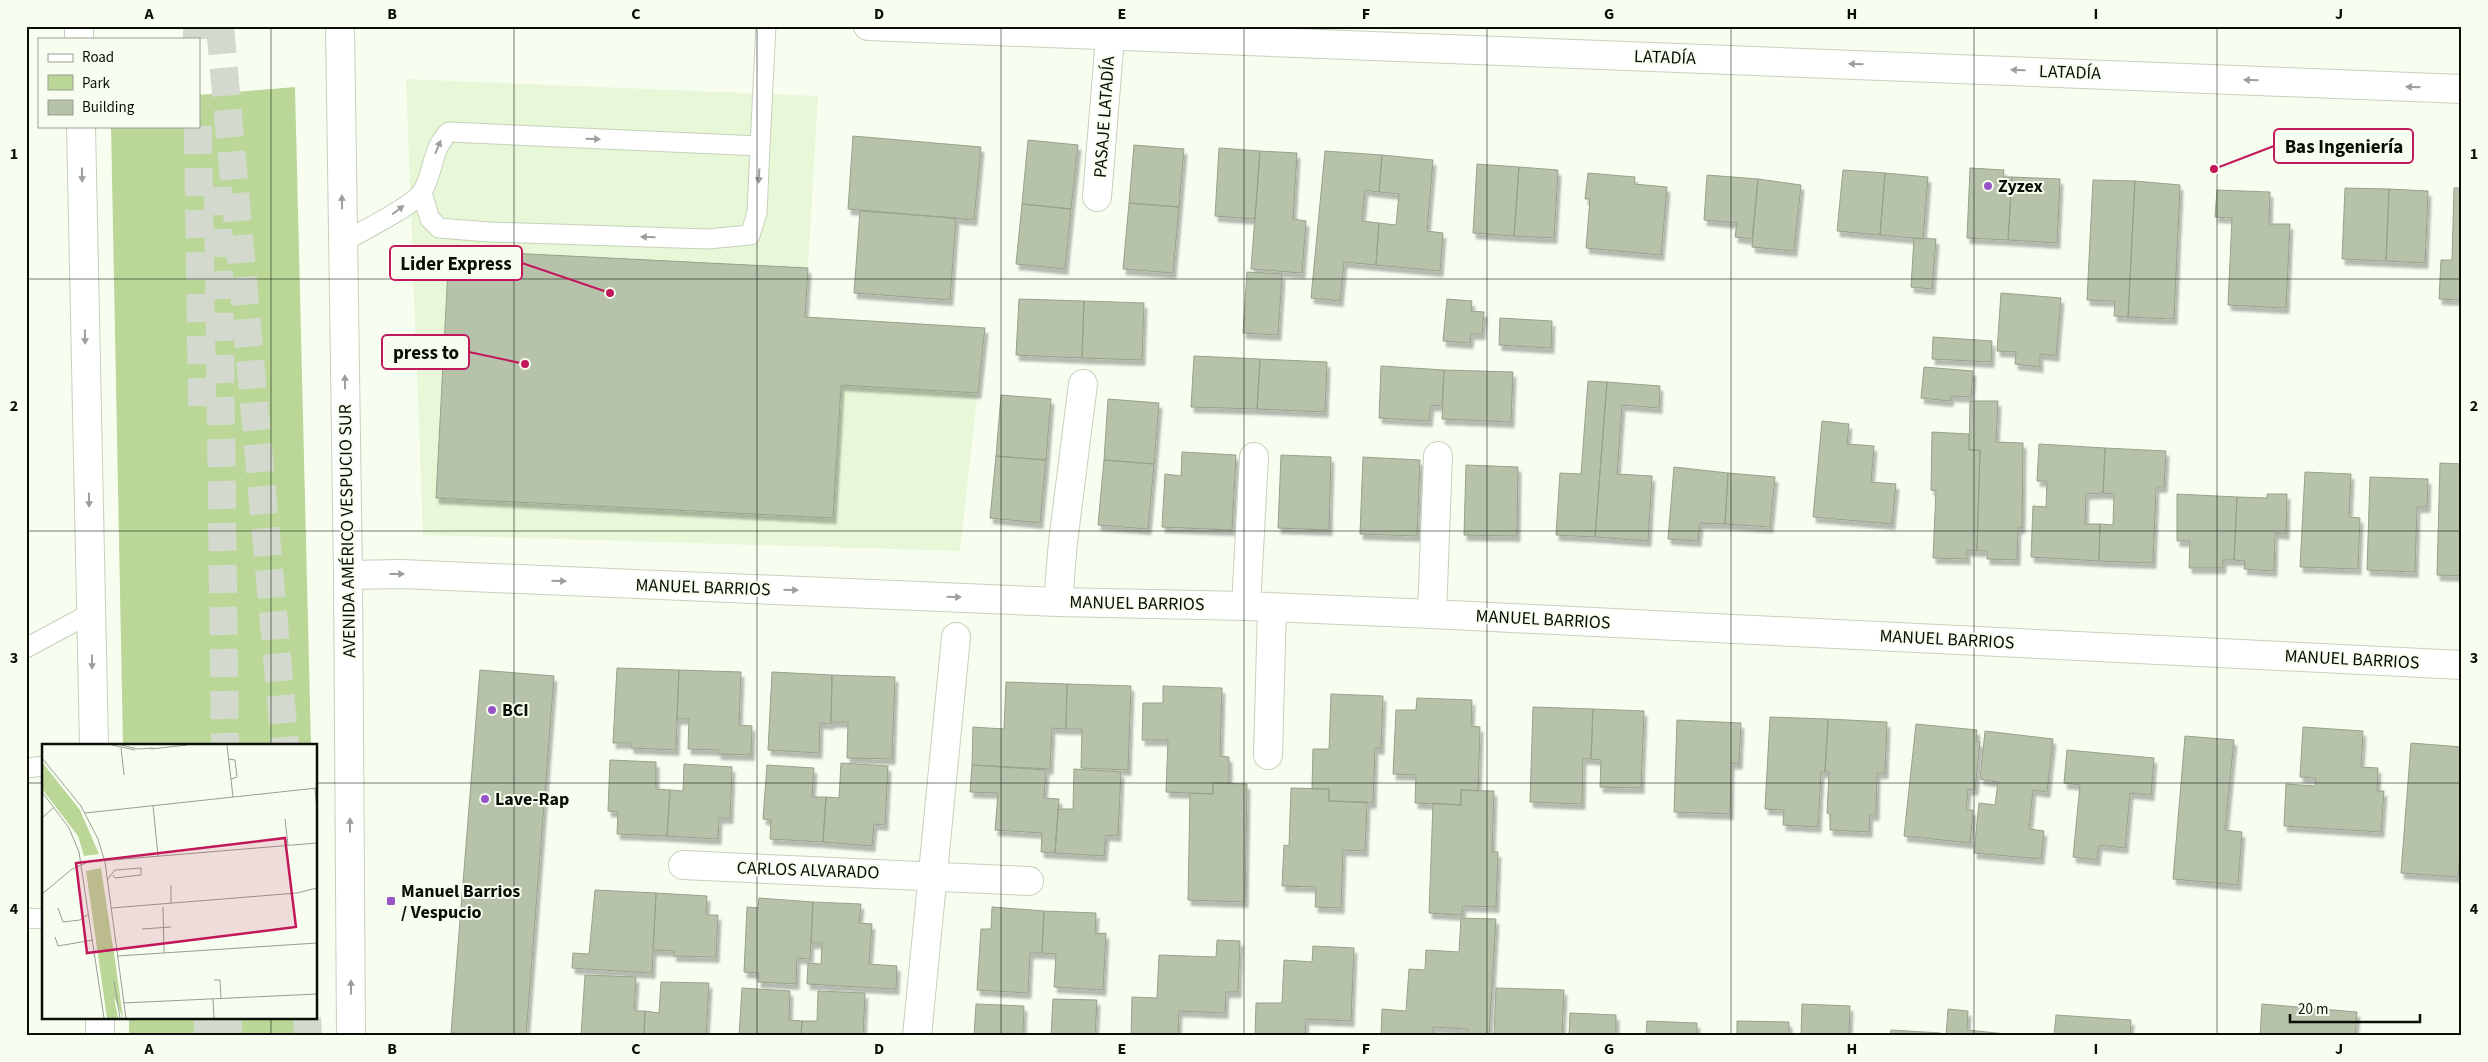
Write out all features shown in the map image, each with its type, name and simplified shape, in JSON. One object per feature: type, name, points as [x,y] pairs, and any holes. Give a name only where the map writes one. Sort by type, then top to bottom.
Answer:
[{"type":"street","name":"AVENIDA AMÉRICO VESPUCIO SUR","points":[[340,26],[348,575],[351,1036]]},
{"type":"street","name":"LATADÍA","points":[[868,26],[2462,89]]},
{"type":"street","name":"PASAJE LATADÍA","points":[[1097,197],[1110,37]]},
{"type":"street","points":[[81,128],[94,744]]},
{"type":"street","name":"MANUEL BARRIOS","points":[[1058,602],[1063,542],[1083,384]]},
{"type":"street","points":[[1432,614],[1438,456]]},
{"type":"street","points":[[1254,457],[1259,607],[1268,755]]},
{"type":"street","name":"MANUEL BARRIOS","points":[[348,575],[421,575],[1058,602],[1432,614],[2462,665]]},
{"type":"street","points":[[917,1036],[956,637]]},
{"type":"street","name":"CARLOS ALVARADO","points":[[683,865],[934,875],[1029,881]]},
{"type":"street","points":[[100,1020],[100,1036]]},
{"type":"lane","points":[[422,193],[430,219],[439,228],[489,232],[708,239],[750,235],[757,213],[766,26]]},
{"type":"lane","points":[[343,242],[390,216],[422,193],[441,140],[449,132],[760,146]]},
{"type":"lane","points":[[26,648],[91,613]]},
{"type":"lane","points":[[26,768],[42,766]]},
{"type":"lane","points":[[26,918],[42,918]]},
{"type":"shaded area","points":[[406,79],[818,96],[805,317],[985,328],[960,551],[423,535]]},
{"type":"green space","points":[[295,87],[311,744],[123,744],[111,128],[200,128],[200,95]]},
{"type":"green space","points":[[129,1020],[318,1020],[318,1036],[129,1036]]},
{"type":"building","points":[[853,136],[981,147],[974,220],[848,209]]},
{"type":"building","points":[[1028,140],[1078,145],[1071,209],[1022,204]]},
{"type":"building","points":[[1134,145],[1184,149],[1179,207],[1129,203]]},
{"type":"building","points":[[1219,148],[1260,151],[1255,219],[1215,216]]},
{"type":"building","points":[[1260,151],[1297,153],[1293,219],[1306,221],[1302,273],[1251,269]]},
{"type":"building","points":[[1325,151],[1382,155],[1379,192],[1365,190],[1362,221],[1379,223],[1376,265],[1344,262],[1340,301],[1311,298]]},
{"type":"building","points":[[1382,155],[1433,160],[1427,231],[1443,233],[1440,271],[1376,265],[1379,223],[1396,225],[1399,194],[1379,192]]},
{"type":"building","points":[[1477,164],[1519,167],[1514,236],[1473,233]]},
{"type":"building","points":[[1519,167],[1558,170],[1554,238],[1514,236]]},
{"type":"building","points":[[1970,168],[2004,170],[2003,177],[2012,177],[2008,240],[1967,238]]},
{"type":"building","points":[[1843,170],[1885,173],[1880,235],[1837,231]]},
{"type":"building","points":[[1588,173],[1635,177],[1634,184],[1667,187],[1661,255],[1586,248],[1590,199],[1585,199]]},
{"type":"building","points":[[1885,173],[1928,177],[1923,239],[1880,235]]},
{"type":"building","points":[[1707,175],[1758,179],[1752,239],[1735,237],[1737,223],[1704,220]]},
{"type":"building","points":[[2012,177],[2060,179],[2057,243],[2008,240]]},
{"type":"building","points":[[1758,179],[1801,185],[1794,251],[1752,247]]},
{"type":"building","points":[[2093,180],[2135,181],[2128,317],[2114,316],[2115,301],[2087,300]]},
{"type":"building","points":[[2135,181],[2180,185],[2174,319],[2128,317]]},
{"type":"building","points":[[2345,188],[2389,189],[2386,261],[2342,259]]},
{"type":"building","points":[[2454,188],[2462,188],[2462,300],[2439,299],[2441,260],[2452,260]]},
{"type":"building","points":[[2389,189],[2428,191],[2425,263],[2386,261]]},
{"type":"building","points":[[2217,190],[2270,192],[2269,224],[2290,224],[2286,308],[2228,305],[2232,218],[2215,217]]},
{"type":"building","points":[[1129,203],[1179,207],[1173,273],[1123,269]]},
{"type":"building","points":[[1022,204],[1071,209],[1065,269],[1016,264]]},
{"type":"building","points":[[860,211],[956,218],[950,300],[854,293]]},
{"type":"building","points":[[1914,238],[1936,239],[1932,289],[1911,287]]},
{"type":"building","points":[[449,250],[808,268],[805,317],[985,328],[978,393],[841,385],[833,518],[436,498]]},
{"type":"building","points":[[1247,272],[1282,274],[1278,335],[1243,333]]},
{"type":"building","points":[[2001,293],[2061,298],[2056,356],[2040,354],[2040,367],[2015,364],[2016,352],[1997,351]]},
{"type":"building","points":[[1019,299],[1084,301],[1082,358],[1016,355]]},
{"type":"building","points":[[1447,299],[1472,301],[1471,311],[1484,312],[1482,334],[1471,334],[1470,343],[1443,341]]},
{"type":"building","points":[[1084,301],[1144,303],[1142,360],[1082,358]]},
{"type":"building","points":[[1500,318],[1552,321],[1551,348],[1499,345]]},
{"type":"building","points":[[1933,337],[1992,341],[1991,362],[1932,359]]},
{"type":"building","points":[[1194,356],[1260,359],[1257,409],[1191,407]]},
{"type":"building","points":[[1260,359],[1327,362],[1325,412],[1257,409]]},
{"type":"building","points":[[1381,366],[1444,370],[1442,406],[1431,405],[1429,421],[1379,418]]},
{"type":"building","points":[[1924,367],[1973,371],[1971,397],[1951,396],[1950,401],[1921,398]]},
{"type":"building","points":[[1444,370],[1513,372],[1511,422],[1442,419]]},
{"type":"building","points":[[1588,381],[1607,382],[1595,537],[1556,535],[1560,473],[1581,474]]},
{"type":"building","points":[[1607,382],[1660,386],[1659,408],[1622,405],[1617,474],[1652,476],[1648,541],[1595,537]]},
{"type":"building","points":[[1001,395],[1051,399],[1046,460],[996,456]]},
{"type":"building","points":[[1108,399],[1159,403],[1154,464],[1104,460]]},
{"type":"building","points":[[1970,401],[1998,401],[1996,442],[2023,443],[2022,528],[2018,528],[2017,560],[1987,559],[1987,551],[1977,551],[1980,450],[1969,450]]},
{"type":"building","points":[[1822,421],[1849,424],[1847,444],[1874,446],[1871,482],[1896,484],[1892,524],[1813,517]]},
{"type":"building","points":[[1932,432],[1969,434],[1969,450],[1980,450],[1977,551],[1967,550],[1967,559],[1933,558],[1936,491],[1931,490]]},
{"type":"building","points":[[2039,444],[2105,448],[2103,493],[2086,494],[2085,524],[2100,524],[2099,561],[2031,557],[2033,506],[2046,507],[2047,481],[2037,481]]},
{"type":"building","points":[[2105,448],[2166,451],[2164,487],[2156,487],[2153,563],[2099,561],[2100,524],[2113,525],[2114,494],[2103,493]]},
{"type":"building","points":[[1182,452],[1236,455],[1232,530],[1162,527],[1165,474],[1181,476]]},
{"type":"building","points":[[1281,455],[1331,457],[1329,530],[1278,528]]},
{"type":"building","points":[[996,456],[1046,460],[1040,523],[990,518]]},
{"type":"building","points":[[1363,457],[1420,460],[1417,536],[1360,534]]},
{"type":"building","points":[[1104,460],[1154,464],[1148,529],[1098,525]]},
{"type":"building","points":[[2440,463],[2462,464],[2462,576],[2437,575]]},
{"type":"building","points":[[1466,465],[1518,467],[1517,536],[1464,535]]},
{"type":"building","points":[[1674,467],[1728,473],[1725,524],[1700,523],[1698,541],[1668,539]]},
{"type":"building","points":[[2305,472],[2351,474],[2349,517],[2360,518],[2358,569],[2300,567]]},
{"type":"building","points":[[1728,473],[1775,477],[1770,527],[1725,524]]},
{"type":"building","points":[[2370,477],[2428,479],[2427,507],[2417,507],[2415,572],[2367,570]]},
{"type":"building","points":[[2177,494],[2237,497],[2234,560],[2223,560],[2223,568],[2189,568],[2190,541],[2177,541]]},
{"type":"building","points":[[2267,494],[2287,494],[2286,534],[2275,533],[2274,571],[2244,569],[2245,561],[2234,560],[2237,497],[2267,498]]},
{"type":"building","points":[[617,668],[679,670],[676,750],[631,748],[631,743],[613,743]]},
{"type":"building","points":[[480,670],[554,676],[526,1036],[451,1033]]},
{"type":"building","points":[[679,670],[741,672],[739,725],[752,726],[751,755],[718,754],[718,750],[688,749],[689,719],[677,719]]},
{"type":"building","points":[[772,672],[832,675],[831,724],[820,723],[819,753],[768,750]]},
{"type":"building","points":[[832,675],[895,677],[892,759],[847,758],[848,722],[831,722]]},
{"type":"building","points":[[1006,682],[1067,684],[1066,729],[1052,728],[1050,769],[972,765],[973,727],[1004,729]]},
{"type":"building","points":[[1067,684],[1131,686],[1128,770],[1081,768],[1082,729],[1066,729]]},
{"type":"building","points":[[1163,686],[1222,688],[1220,756],[1229,757],[1229,783],[1213,783],[1213,794],[1166,792],[1168,740],[1142,740],[1143,703],[1163,703]]},
{"type":"building","points":[[1331,694],[1383,696],[1381,749],[1375,748],[1373,803],[1329,801],[1329,789],[1312,789],[1313,749],[1329,749]]},
{"type":"building","points":[[1417,698],[1472,700],[1471,726],[1480,727],[1478,791],[1461,790],[1461,805],[1415,803],[1416,775],[1393,774],[1396,710],[1416,710]]},
{"type":"building","points":[[1533,707],[1593,709],[1591,759],[1583,759],[1582,804],[1530,802]]},
{"type":"building","points":[[1593,709],[1644,711],[1641,788],[1600,787],[1601,760],[1591,759]]},
{"type":"building","points":[[1770,717],[1828,719],[1825,772],[1821,772],[1818,827],[1783,825],[1784,810],[1765,809]]},
{"type":"building","points":[[1828,719],[1887,722],[1885,773],[1877,773],[1876,815],[1870,815],[1869,832],[1830,830],[1830,814],[1827,813],[1829,772],[1825,772]]},
{"type":"building","points":[[1677,720],[1741,723],[1739,764],[1731,763],[1730,814],[1674,812]]},
{"type":"building","points":[[1916,724],[1977,730],[1976,741],[1980,742],[1975,790],[1968,789],[1966,810],[1973,810],[1970,843],[1904,836]]},
{"type":"building","points":[[2303,727],[2363,731],[2361,767],[2378,768],[2377,791],[2384,791],[2381,832],[2284,826],[2286,784],[2315,786],[2316,778],[2300,777]]},
{"type":"building","points":[[1985,731],[2053,739],[2047,792],[2033,790],[2029,829],[2044,831],[2041,859],[1974,853],[1979,803],[1995,805],[1998,782],[1980,779]]},
{"type":"building","points":[[2185,736],[2234,740],[2225,830],[2242,832],[2238,885],[2173,879]]},
{"type":"building","points":[[2411,743],[2462,747],[2462,834],[2458,877],[2401,873]]},
{"type":"building","points":[[2067,750],[2154,758],[2151,795],[2130,793],[2125,848],[2099,845],[2097,860],[2073,857],[2080,785],[2064,783]]},
{"type":"building","points":[[610,760],[656,762],[656,789],[670,790],[667,836],[617,834],[618,812],[608,811]]},
{"type":"building","points":[[841,763],[888,766],[885,825],[874,824],[872,846],[823,842],[826,797],[839,798]]},
{"type":"building","points":[[684,764],[732,767],[730,818],[719,818],[718,839],[667,836],[670,790],[683,791]]},
{"type":"building","points":[[767,765],[814,768],[812,797],[826,797],[823,842],[770,839],[771,820],[763,819]]},
{"type":"building","points":[[972,765],[1046,770],[1044,798],[1059,799],[1055,853],[1041,852],[1042,833],[995,830],[998,793],[970,792]]},
{"type":"building","points":[[1074,769],[1121,772],[1118,836],[1106,835],[1104,856],[1055,853],[1058,809],[1073,809]]},
{"type":"building","points":[[1213,783],[1247,784],[1245,902],[1188,900],[1190,793],[1213,794]]},
{"type":"building","points":[[1291,788],[1329,789],[1329,801],[1367,802],[1365,851],[1343,850],[1341,908],[1315,907],[1316,887],[1282,886],[1284,845],[1289,846]]},
{"type":"building","points":[[1461,790],[1494,791],[1492,852],[1498,852],[1496,907],[1463,906],[1462,915],[1429,913],[1433,803],[1461,805]]},
{"type":"building","points":[[595,890],[656,893],[652,973],[572,968],[573,953],[589,954]]},
{"type":"building","points":[[656,893],[707,896],[706,915],[718,915],[716,957],[673,956],[674,951],[653,950]]},
{"type":"building","points":[[759,898],[813,902],[810,959],[797,958],[796,984],[758,982],[759,973],[744,972],[747,907],[758,908]]},
{"type":"building","points":[[813,902],[861,904],[859,923],[872,924],[869,964],[897,966],[896,989],[807,984],[808,963],[821,964],[822,943],[811,943]]},
{"type":"building","points":[[992,907],[1044,911],[1042,953],[1030,953],[1028,993],[977,990],[981,929],[991,929]]},
{"type":"building","points":[[1044,911],[1096,913],[1095,934],[1106,933],[1103,990],[1054,987],[1056,954],[1042,953]]},
{"type":"building","points":[[1461,918],[1496,919],[1489,1036],[1468,1034],[1468,1029],[1433,1027],[1433,1036],[1381,1036],[1382,1009],[1406,1011],[1409,969],[1425,970],[1426,950],[1459,952]]},
{"type":"building","points":[[1217,940],[1240,941],[1238,992],[1226,992],[1225,1013],[1179,1011],[1178,1036],[1131,1036],[1132,997],[1157,998],[1159,955],[1216,957]]},
{"type":"building","points":[[1313,946],[1354,948],[1351,1021],[1306,1019],[1305,1036],[1255,1036],[1256,1003],[1282,1003],[1284,960],[1312,962]]},
{"type":"building","points":[[585,975],[636,977],[634,1011],[645,1011],[644,1036],[581,1036]]},
{"type":"building","points":[[661,982],[709,983],[706,1036],[644,1036],[645,1011],[659,1013]]},
{"type":"building","points":[[742,988],[790,991],[789,1020],[802,1021],[801,1036],[739,1036]]},
{"type":"building","points":[[1496,988],[1564,990],[1562,1036],[1494,1036]]},
{"type":"building","points":[[818,991],[865,993],[863,1036],[801,1036],[802,1021],[817,1021]]},
{"type":"building","points":[[1053,999],[1097,1000],[1095,1036],[1035,1036],[1051,1035]]},
{"type":"building","points":[[976,1004],[1024,1006],[1023,1033],[1035,1036],[974,1036]]},
{"type":"building","points":[[1802,1004],[1850,1006],[1849,1036],[1801,1036]]},
{"type":"building","points":[[2262,1004],[2357,1012],[2355,1036],[2260,1036]]},
{"type":"building","points":[[1948,1009],[1968,1011],[1967,1030],[2026,1036],[1946,1036]]},
{"type":"building","points":[[1570,1013],[1616,1015],[1616,1036],[1569,1036]]},
{"type":"building","points":[[2056,1015],[2131,1020],[2130,1036],[2054,1036]]},
{"type":"building","points":[[1647,1021],[1697,1023],[1697,1036],[1646,1036]]},
{"type":"building","points":[[1737,1021],[1789,1022],[1789,1036],[1737,1036]]},
{"type":"building","points":[[1891,1030],[1941,1033],[1940,1036],[1890,1036]]},
{"type":"tunnel","points":[[197,26],[197,38]]},
{"type":"tunnel","points":[[220,26],[285,744]]},
{"type":"tunnel","points":[[198,128],[202,407]]},
{"type":"tunnel","points":[[218,187],[225,744]]},
{"type":"tunnel","points":[[208,1020],[208,1036]]},
{"type":"tunnel","points":[[228,1020],[228,1036]]},
{"type":"tunnel","points":[[307,1020],[308,1036]]},
{"type":"place","name":"Bas Ingeniería","points":[[2214,169]]},
{"type":"place","name":"Zyzex","points":[[1988,186]]},
{"type":"place","name":"Lider Express","points":[[610,293]]},
{"type":"place","name":"press to","points":[[525,364]]},
{"type":"place","name":"BCI","points":[[492,710]]},
{"type":"place","name":"Lave-Rap","points":[[485,799]]},
{"type":"place","name":"Manuel Barrios / Vespucio","points":[[391,901]]}]
